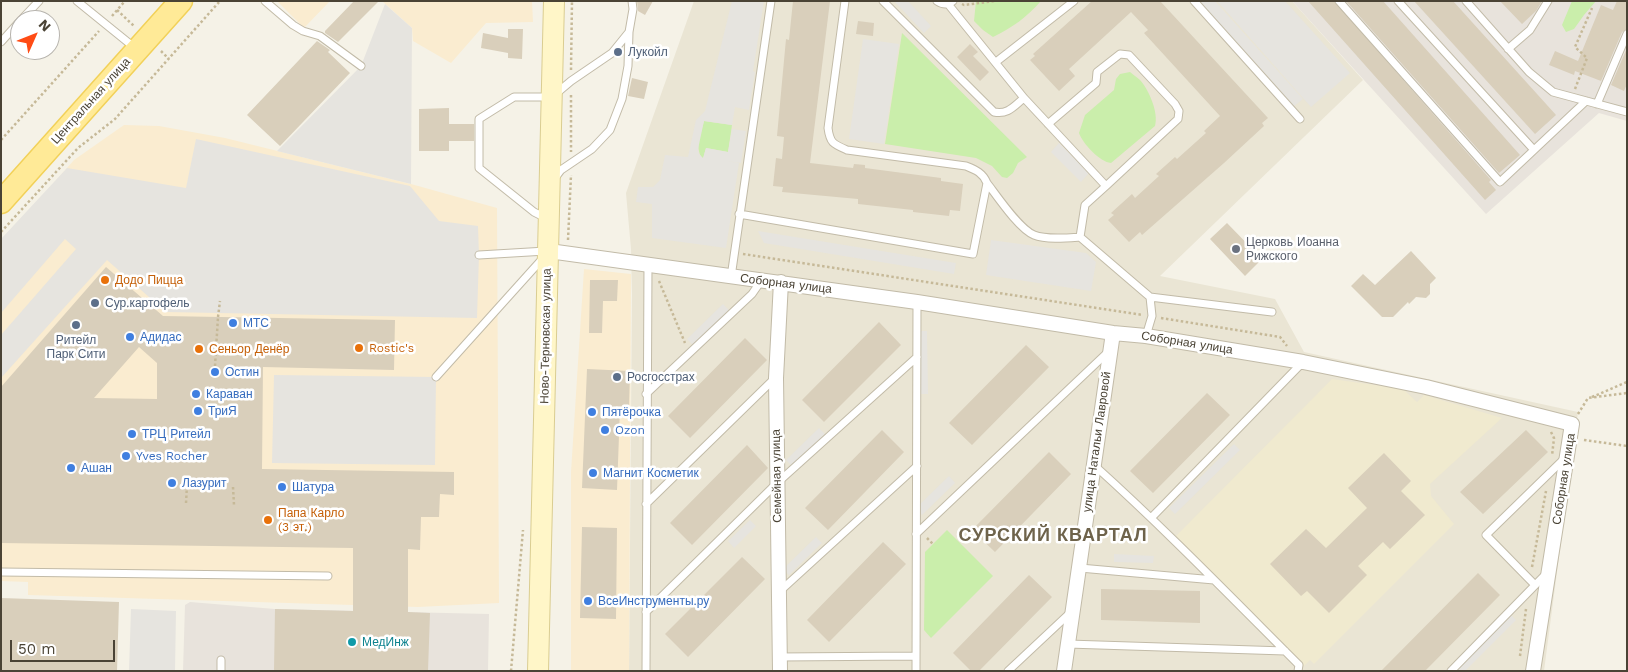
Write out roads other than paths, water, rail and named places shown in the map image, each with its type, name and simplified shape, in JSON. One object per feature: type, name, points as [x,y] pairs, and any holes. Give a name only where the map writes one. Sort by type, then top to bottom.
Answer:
[{"type":"main road","name":"Центральная улица","points":[[1,202],[181,1]]},
{"type":"main road","name":"Ново-Терновская улица","points":[[538,671],[558,252],[550,220],[554,1]]},
{"type":"street","name":"Соборная улица","points":[[558,252],[731,277],[781,282],[1112,333],[1146,336],[1300,361],[1426,387],[1572,424],[1533,671]]},
{"type":"street","name":"Семейная улица","points":[[780,664],[776,378],[781,282]]},
{"type":"street","name":"улица Натальи Лавровой","points":[[1064,671],[1112,333]]},
{"type":"lane","points":[[77,1],[138,50]]},
{"type":"lane","points":[[265,1],[293,25],[303,31],[320,36],[361,66]]},
{"type":"lane","points":[[550,184],[562,170],[592,149],[610,130],[622,100],[628,66],[632,1]]},
{"type":"lane","points":[[731,277],[771,1]]},
{"type":"lane","points":[[845,1],[828,128],[834,145],[847,150],[966,166],[978,171],[985,177],[1014,219],[1033,235],[1064,239],[1080,237],[1150,297],[1272,312]]},
{"type":"lane","points":[[883,1],[994,112],[1001,114],[1008,112],[1024,98]]},
{"type":"lane","points":[[937,1],[941,4],[951,3],[1024,98],[1106,186]]},
{"type":"lane","points":[[996,62],[1074,1]]},
{"type":"lane","points":[[1194,1],[1300,119]]},
{"type":"lane","points":[[1339,1],[1500,182],[1586,101]]},
{"type":"lane","points":[[1398,1],[1534,150]]},
{"type":"lane","points":[[1466,1],[1529,72],[1553,92],[1627,112]]},
{"type":"lane","points":[[1508,49],[1530,30],[1548,1]]},
{"type":"lane","points":[[550,220],[534,212],[479,168],[479,119],[514,98],[552,97],[571,81],[612,53],[629,32]]},
{"type":"lane","points":[[1,42],[10,33]]},
{"type":"lane","points":[[1597,104],[1627,34]]},
{"type":"lane","points":[[1048,124],[1096,82],[1097,72],[1120,54],[1128,55],[1175,104],[1179,111],[1178,119],[1084,205],[1080,237]]},
{"type":"lane","points":[[739,214],[973,254],[988,183]]},
{"type":"lane","points":[[479,255],[558,252]]},
{"type":"lane","points":[[436,377],[558,252]]},
{"type":"lane","points":[[646,671],[648,265]]},
{"type":"lane","points":[[646,394],[752,294],[761,280]]},
{"type":"lane","points":[[1146,336],[1152,316],[1150,297]]},
{"type":"lane","points":[[916,671],[917,302]]},
{"type":"lane","points":[[916,534],[1109,352]]},
{"type":"lane","points":[[646,612],[776,484],[917,357]]},
{"type":"lane","points":[[1152,517],[1300,361]]},
{"type":"lane","points":[[646,504],[776,378]]},
{"type":"lane","points":[[1533,582],[1486,535],[1568,455]]},
{"type":"lane","points":[[1093,465],[1152,517],[1298,665],[1298,671]]},
{"type":"lane","points":[[778,592],[917,466]]},
{"type":"lane","points":[[1080,568],[1214,580]]},
{"type":"lane","points":[[1451,671],[1528,592],[1533,582],[1549,571]]},
{"type":"lane","points":[[1,572],[328,576]]},
{"type":"lane","points":[[1008,671],[1073,610]]},
{"type":"lane","points":[[1068,644],[1285,652]]},
{"type":"lane","points":[[780,664],[916,656]]},
{"type":"lane","points":[[221,660],[221,671]]},
{"type":"place","name":"Лукойл","points":[[618,52]]},
{"type":"place","name":"Церковь Иоанна Рижского","points":[[1236,249]]},
{"type":"place","name":"Додо Пицца","points":[[105,280]]},
{"type":"place","name":"Сур.картофель","points":[[95,303]]},
{"type":"place","name":"МТС","points":[[233,323]]},
{"type":"place","name":"Ритейл Парк Сити","points":[[76,325]]},
{"type":"place","name":"Адидас","points":[[130,337]]},
{"type":"place","name":"Rostic's","points":[[359,348]]},
{"type":"place","name":"Сеньор Денёр","points":[[199,349]]},
{"type":"place","name":"Остин","points":[[215,372]]},
{"type":"place","name":"Росгосстрах","points":[[617,377]]},
{"type":"place","name":"Караван","points":[[196,394]]},
{"type":"place","name":"ТриЯ","points":[[198,411]]},
{"type":"place","name":"Пятёрочка","points":[[592,412]]},
{"type":"place","name":"Ozon","points":[[605,430]]},
{"type":"place","name":"ТРЦ Ритейл","points":[[132,434]]},
{"type":"place","name":"Yves Rocher","points":[[126,456]]},
{"type":"place","name":"Ашан","points":[[71,468]]},
{"type":"place","name":"Магнит Косметик","points":[[593,473]]},
{"type":"place","name":"Лазурит","points":[[172,483]]},
{"type":"place","name":"Шатура","points":[[282,487]]},
{"type":"place","name":"Папа Карло (3 эт.)","points":[[268,520]]},
{"type":"place","name":"ВсеИнструменты.ру","points":[[588,601]]},
{"type":"place","name":"МедИнж","points":[[352,642]]},
{"type":"district","name":"СУРСКИЙ КВАРТАЛ","points":[[1053,536]]}]
